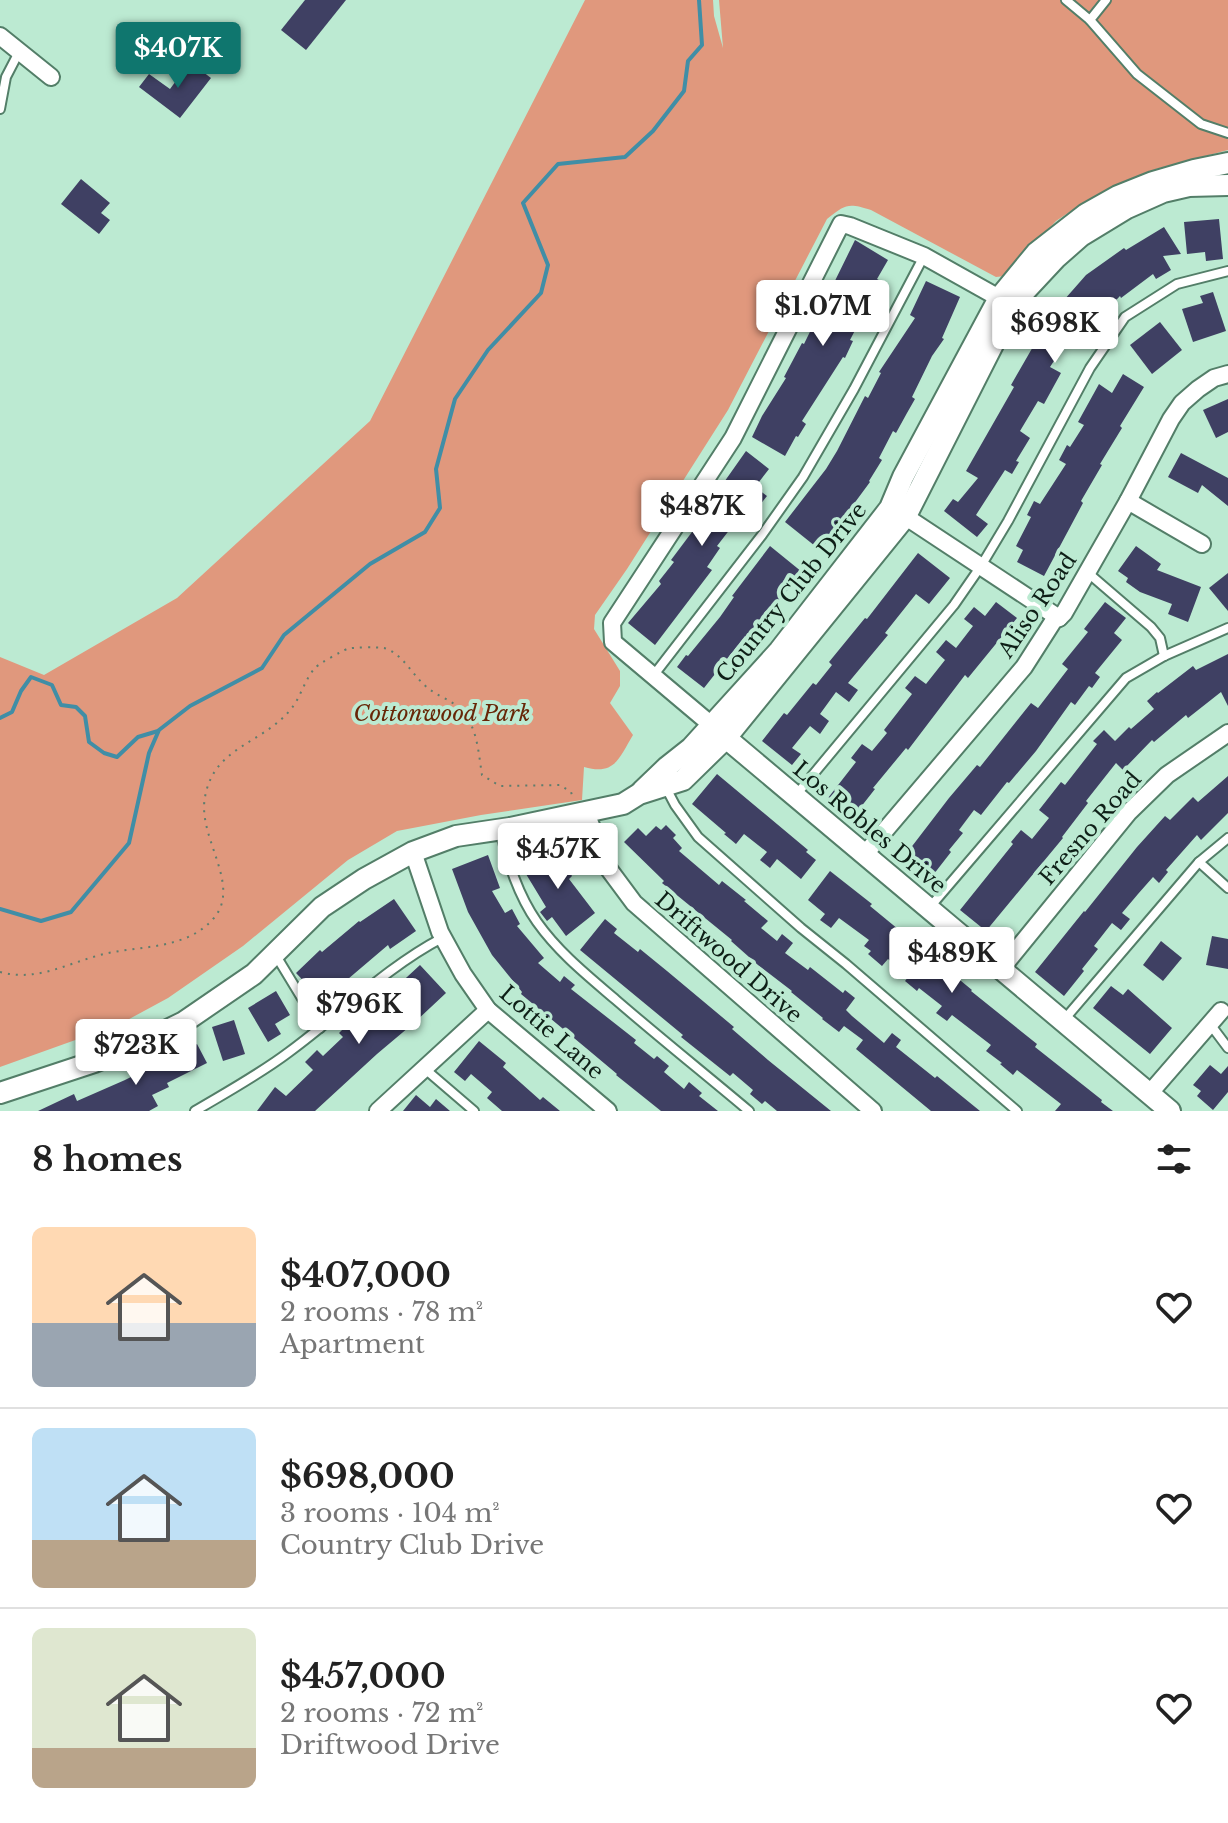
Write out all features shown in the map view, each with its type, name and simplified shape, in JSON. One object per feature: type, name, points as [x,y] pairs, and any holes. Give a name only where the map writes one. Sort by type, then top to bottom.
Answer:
[{"type":"street","points":[[0,36],[51,77]]},
{"type":"street","name":"Country Club Drive","points":[[639,794],[683,780],[898,512],[1006,300],[1036,253],[1118,196],[1153,182],[1228,163]]},
{"type":"street","name":"Country Club Drive","points":[[1006,300],[1081,236],[1127,208],[1163,192],[1189,186],[1228,185]]},
{"type":"street","name":"Los Robles Drive","points":[[924,256],[841,224],[733,438],[612,623],[613,642],[1167,1110]]},
{"type":"street","points":[[924,256],[1006,300]]},
{"type":"street","name":"Aliso Road","points":[[865,854],[1024,667],[1054,620],[1059,618],[1182,403],[1214,378],[1228,374]]},
{"type":"street","points":[[1128,501],[1202,544]]},
{"type":"street","points":[[898,512],[1059,618]]},
{"type":"street","name":"Country Club Drive","points":[[0,1093],[94,1062],[184,1022],[254,974],[322,907],[413,852],[456,836],[623,804],[639,794],[691,748],[719,732]]},
{"type":"street","name":"Fresno Road","points":[[1001,969],[1129,812],[1167,775],[1228,733]]},
{"type":"street","name":"Driftwood Drive","points":[[582,814],[608,868],[634,903],[873,1111]]},
{"type":"street","name":"Lottie Lane","points":[[413,852],[443,937],[488,1010],[608,1111]]},
{"type":"street","points":[[378,1111],[488,1010]]},
{"type":"street","points":[[1149,1094],[1216,1017]]},
{"type":"lane","points":[[1066,0],[1090,20],[1137,74],[1201,124],[1228,133]]},
{"type":"lane","points":[[1090,20],[1106,0]]},
{"type":"lane","points":[[0,109],[3,80],[19,51]]},
{"type":"lane","points":[[653,676],[803,477],[854,389],[924,256]]},
{"type":"lane","points":[[795,796],[954,605],[981,566],[1090,368],[1125,317],[1177,284],[1228,271]]},
{"type":"lane","points":[[1087,572],[1151,627],[1160,638],[1164,656]]},
{"type":"lane","points":[[929,908],[1119,685],[1133,673],[1164,656],[1228,628]]},
{"type":"lane","points":[[665,786],[698,837],[1017,1111]]},
{"type":"lane","points":[[500,830],[507,858],[524,900],[557,947],[622,1006],[749,1111]]},
{"type":"lane","points":[[1063,1021],[1199,862],[1228,838]]},
{"type":"lane","points":[[1199,862],[1228,888]]},
{"type":"lane","points":[[195,1111],[287,1054],[375,981],[443,937]]},
{"type":"lane","points":[[275,954],[320,1028]]},
{"type":"lane","points":[[1216,1017],[1228,1048]]},
{"type":"lane","points":[[424,1069],[474,1111]]},
{"type":"path","points":[[0,972],[12,976],[36,975],[99,956],[145,949],[186,938],[213,920],[221,909],[224,893],[204,815],[205,797],[212,776],[224,758],[274,726],[292,709],[316,667],[348,649],[385,648],[405,662],[424,686],[455,704],[468,716],[482,775],[500,786],[560,785],[571,792],[582,814]]},
{"type":"green space","name":"Cottonwood Park","points":[[585,0],[713,0],[723,48],[719,0],[1228,0],[1228,150],[1156,169],[1080,205],[1056,221],[1005,276],[996,277],[871,210],[848,206],[833,214],[827,219],[728,410],[595,615],[594,629],[620,671],[620,686],[610,703],[633,735],[620,758],[609,767],[584,767],[582,800],[397,831],[348,860],[243,946],[168,998],[120,1024],[0,1067],[0,657],[44,675],[177,598],[370,421]]},
{"type":"building","points":[[305,0],[346,0],[306,50],[281,30]]},
{"type":"building","points":[[190,62],[211,78],[180,118],[139,87],[149,74],[170,89]]},
{"type":"building","points":[[81,179],[110,203],[101,213],[110,220],[99,234],[61,204]]},
{"type":"building","points":[[1219,219],[1223,259],[1206,261],[1205,252],[1187,254],[1184,222]]},
{"type":"building","points":[[1164,227],[1181,254],[1163,256],[1171,270],[1156,279],[1153,274],[1120,296],[1090,327],[1088,325],[1074,345],[1067,341],[1050,367],[1061,373],[1044,404],[1038,401],[1020,431],[1030,438],[1016,461],[1019,462],[1012,474],[1005,470],[976,515],[988,524],[977,537],[944,511],[953,499],[958,502],[978,478],[966,471],[1014,387],[1011,385],[1032,344],[1057,308],[1086,275],[1124,248],[1126,250]]},
{"type":"building","points":[[855,240],[888,260],[877,279],[884,283],[867,317],[863,315],[850,340],[853,341],[845,358],[802,421],[806,424],[785,456],[752,437],[804,344]]},
{"type":"building","points":[[926,281],[960,297],[944,339],[912,397],[915,399],[879,458],[882,460],[870,482],[842,520],[844,522],[820,550],[785,522],[826,469],[865,396],[868,398],[879,372],[915,318],[910,315]]},
{"type":"building","points":[[1213,292],[1226,331],[1193,342],[1182,309],[1203,303],[1200,296]]},
{"type":"building","points":[[1160,322],[1182,350],[1152,374],[1130,345]]},
{"type":"building","points":[[1123,374],[1144,387],[1120,426],[1122,428],[1100,464],[1044,576],[1017,562],[1023,550],[1016,546],[1031,517],[1027,515],[1034,501],[1040,504],[1066,464],[1059,460],[1084,425],[1078,422],[1099,384],[1112,393]]},
{"type":"building","points":[[1228,399],[1228,432],[1216,438],[1203,410]]},
{"type":"building","points":[[746,451],[769,469],[755,487],[767,496],[741,529],[734,524],[717,546],[720,548],[707,567],[712,570],[655,645],[628,623],[661,584],[659,581],[674,562],[671,560]]},
{"type":"building","points":[[1181,453],[1228,478],[1228,506],[1202,485],[1198,493],[1168,477]]},
{"type":"building","points":[[770,546],[802,572],[704,688],[677,667],[720,617]]},
{"type":"building","points":[[1136,546],[1161,564],[1157,570],[1201,587],[1188,622],[1168,614],[1172,604],[1140,592],[1126,582],[1128,578],[1118,571]]},
{"type":"building","points":[[918,553],[950,578],[929,604],[916,594],[885,633],[888,635],[848,683],[858,690],[849,702],[836,692],[820,714],[829,721],[820,734],[810,726],[792,748],[801,754],[792,765],[762,741],[784,713],[787,715],[813,683],[816,685],[832,665],[829,662]]},
{"type":"building","points":[[1228,573],[1228,611],[1209,588]]},
{"type":"building","points":[[996,602],[1017,618],[968,678],[965,675],[853,817],[828,798],[856,762],[851,758],[862,744],[872,751],[887,733],[884,730],[912,694],[905,688],[915,676],[926,684],[945,660],[936,652],[946,640],[956,648],[973,626],[964,619],[974,607],[985,616]]},
{"type":"building","points":[[1105,602],[1126,618],[1114,633],[1122,640],[1095,673],[1100,677],[1075,705],[1071,702],[1036,751],[981,815],[974,810],[959,830],[963,833],[949,850],[951,852],[930,879],[903,858],[949,798],[977,765],[980,767],[1031,703],[1038,708],[1068,669],[1062,664],[1088,632],[1084,629]]},
{"type":"building","points":[[1228,654],[1228,706],[1221,692],[1188,718],[1186,715],[1154,742],[1152,740],[1123,770],[1116,763],[1086,801],[1088,803],[1063,838],[986,931],[960,910],[1021,830],[1032,839],[1049,818],[1039,810],[1061,782],[1065,785],[1097,744],[1093,741],[1104,730],[1115,741],[1154,709],[1147,701],[1157,692],[1193,666],[1196,670]]},
{"type":"building","points":[[717,774],[816,860],[801,879],[777,859],[770,868],[760,860],[767,852],[744,834],[736,844],[692,804]]},
{"type":"building","points":[[1228,776],[1228,813],[1201,840],[1197,835],[1166,870],[1168,872],[1159,883],[1153,877],[1122,913],[1130,919],[1121,930],[1112,923],[1094,946],[1098,949],[1082,969],[1084,971],[1064,996],[1035,972],[1165,816],[1170,820],[1193,797],[1198,802]]},
{"type":"building","points":[[666,825],[676,835],[673,838],[682,848],[679,851],[719,885],[722,881],[768,921],[761,928],[777,941],[782,934],[793,943],[785,953],[855,998],[846,1010],[852,1016],[884,1043],[892,1033],[901,1040],[896,1047],[980,1111],[931,1111],[856,1049],[863,1040],[844,1026],[839,1032],[822,1019],[662,883],[664,881],[624,842],[638,828],[646,836],[656,826],[661,830]]},
{"type":"building","points":[[552,843],[572,876],[569,879],[595,913],[566,936],[552,917],[547,921],[540,912],[546,907],[526,874],[539,866],[532,855]]},
{"type":"building","points":[[488,855],[500,888],[492,891],[505,913],[512,909],[520,924],[517,926],[544,958],[538,963],[560,982],[564,976],[575,985],[571,989],[636,1040],[634,1043],[654,1059],[657,1056],[669,1066],[664,1072],[684,1089],[689,1082],[702,1093],[699,1096],[718,1111],[661,1111],[521,994],[492,955],[468,912],[452,869]]},
{"type":"building","points":[[830,871],[1113,1111],[1055,1111],[1061,1104],[1017,1070],[1013,1075],[986,1051],[991,1045],[952,1015],[947,1021],[936,1013],[942,1006],[905,981],[909,976],[888,959],[882,966],[868,954],[871,951],[864,946],[869,940],[839,918],[831,928],[820,920],[825,914],[808,900]]},
{"type":"building","points":[[394,899],[416,931],[390,949],[388,945],[341,988],[331,978],[315,993],[296,973],[320,950],[322,952],[359,921]]},
{"type":"building","points":[[605,919],[617,929],[614,933],[667,971],[831,1111],[777,1111],[765,1101],[762,1104],[750,1094],[753,1090],[733,1073],[730,1076],[681,1037],[683,1035],[580,950]]},
{"type":"building","points":[[1212,936],[1228,939],[1228,969],[1206,965]]},
{"type":"building","points":[[1161,941],[1182,958],[1163,981],[1143,965]]},
{"type":"building","points":[[420,965],[446,993],[415,1022],[315,1111],[257,1111],[275,1087],[286,1096],[313,1070],[305,1062],[317,1050],[323,1056],[343,1037],[339,1033],[350,1022],[356,1029],[398,993],[394,989]]},
{"type":"building","points":[[1111,986],[1123,995],[1128,989],[1172,1028],[1150,1054],[1093,1008]]},
{"type":"building","points":[[276,991],[290,1015],[275,1024],[281,1034],[268,1042],[248,1008]]},
{"type":"building","points":[[234,1020],[245,1054],[223,1061],[212,1027]]},
{"type":"building","points":[[479,1041],[506,1063],[503,1067],[540,1100],[543,1097],[560,1111],[502,1111],[487,1098],[492,1092],[471,1074],[465,1081],[454,1072]]},
{"type":"building","points":[[197,1044],[207,1063],[167,1083],[169,1087],[152,1095],[158,1106],[149,1111],[38,1111],[74,1094],[77,1101]]},
{"type":"building","points":[[1210,1065],[1221,1074],[1228,1066],[1228,1092],[1213,1110],[1197,1096],[1201,1091],[1193,1085]]},
{"type":"building","points":[[416,1095],[430,1107],[436,1099],[450,1111],[403,1111]]},
{"type":"waterway","points":[[0,909],[41,921],[71,912],[129,843],[149,753],[159,730],[190,706],[262,668],[284,635],[370,564],[425,532],[440,508],[436,469],[455,399],[488,350],[541,293],[548,265],[523,203],[558,164],[625,157],[653,131],[684,91],[688,61],[702,45],[699,0]]},
{"type":"waterway","points":[[0,718],[12,712],[31,677],[52,685],[61,705],[76,707],[85,716],[89,742],[104,753],[117,757],[138,737],[158,731]]}]
